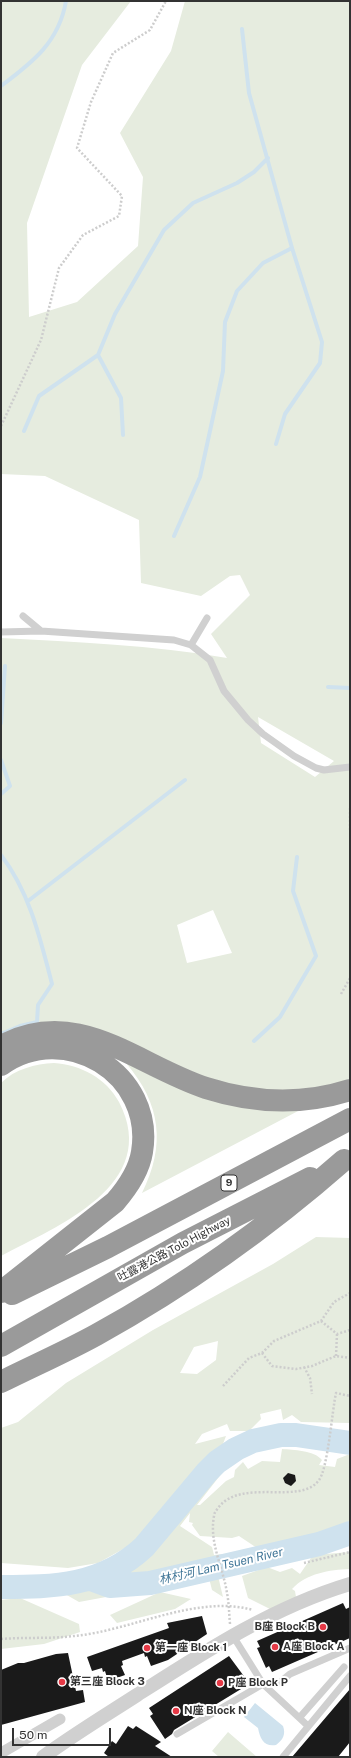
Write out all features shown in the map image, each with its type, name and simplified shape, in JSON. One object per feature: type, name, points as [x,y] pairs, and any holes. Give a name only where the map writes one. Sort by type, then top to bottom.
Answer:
[{"type":"highway","points":[[1,1046],[19,1038],[38,1033],[68,1032],[97,1039],[193,1083],[229,1095],[254,1099],[292,1101],[324,1097],[350,1090]]},
{"type":"highway","points":[[1,1064],[19,1054],[43,1049],[63,1049],[84,1054],[99,1061],[113,1071],[124,1082],[132,1093],[142,1124],[142,1153],[138,1167],[125,1191],[106,1211],[37,1274],[1,1292]]},
{"type":"highway","name":"9","points":[[1,1298],[37,1274],[350,1119]]},
{"type":"highway","points":[[1,1382],[96,1335],[194,1275],[306,1194],[347,1158]]},
{"type":"highway","name":"吐露港公路 Tolo Highway","points":[[1,1346],[183,1242],[347,1158]]},
{"type":"street","points":[[43,1757],[178,1669],[233,1636],[278,1611],[326,1591],[350,1584]]},
{"type":"street","points":[[1,1753],[60,1719]]},
{"type":"lane","points":[[23,616],[41,631]]},
{"type":"lane","points":[[191,645],[207,618]]},
{"type":"lane","points":[[1,632],[41,631],[174,640],[191,645],[210,660],[224,692],[248,720],[264,734],[294,756],[316,768],[324,770],[350,767]]},
{"type":"lane","points":[[233,1636],[263,1684],[308,1726]]},
{"type":"lane","points":[[177,1734],[263,1684],[279,1683],[290,1674],[350,1648]]},
{"type":"lane","points":[[300,1717],[344,1667]]},
{"type":"lane","points":[[283,1757],[350,1676]]},
{"type":"path","points":[[1,426],[40,340],[59,268],[83,235],[119,216],[122,196],[77,148],[91,102],[113,53],[150,30],[166,1]]},
{"type":"path","points":[[350,808],[350,830]]},
{"type":"path","points":[[341,994],[350,978]]},
{"type":"path","points":[[223,1386],[248,1358],[262,1353],[274,1341],[321,1322],[334,1302],[350,1293]]},
{"type":"path","points":[[321,1322],[336,1334]]},
{"type":"path","points":[[336,1334],[350,1330]]},
{"type":"path","points":[[336,1334],[336,1356]]},
{"type":"path","points":[[262,1353],[272,1366],[296,1370],[312,1366],[336,1356],[350,1358]]},
{"type":"path","points":[[304,1367],[310,1378],[312,1394]]},
{"type":"path","points":[[233,1636],[227,1607],[227,1594],[213,1535],[214,1514],[224,1501],[257,1491],[296,1492],[310,1487],[319,1480],[324,1467],[336,1393],[350,1396]]},
{"type":"path","points":[[304,1563],[350,1552]]},
{"type":"path","points":[[1,1639],[74,1636],[200,1608],[227,1607],[255,1610]]},
{"type":"shaded area","points":[[1,1],[131,1],[82,65],[27,223],[29,317],[77,302],[138,246],[143,177],[120,133],[171,51],[185,1],[350,1],[350,1080],[306,1089],[259,1090],[230,1085],[209,1078],[178,1066],[100,1030],[75,1023],[48,1022],[24,1027],[1,1035],[1,638],[143,647],[227,658],[211,634],[250,595],[240,575],[230,576],[201,596],[141,583],[139,520],[45,476],[1,474]],"holes":[[[258,717],[334,761],[315,777],[261,743]],[[213,910],[232,953],[187,963],[177,925]]]},
{"type":"shaded area","points":[[54,1063],[64,1064],[92,1074],[107,1086],[114,1094],[119,1102],[129,1131],[127,1157],[115,1179],[97,1199],[74,1216],[49,1231],[1,1256],[1,1083],[13,1074],[26,1068]]},
{"type":"shaded area","points":[[126,1063],[300,1110],[142,1193],[150,1175],[155,1158],[157,1142],[156,1125],[153,1109],[147,1094],[138,1078]]},
{"type":"shaded area","points":[[316,1237],[350,1238],[350,1423],[301,1422],[292,1415],[283,1420],[281,1409],[260,1414],[261,1419],[249,1431],[230,1431],[227,1424],[202,1434],[195,1444],[226,1436],[220,1452],[182,1488],[160,1517],[134,1543],[98,1563],[68,1568],[1,1563],[1,1428],[18,1422],[66,1383],[153,1330],[273,1264]],"holes":[[[218,1341],[216,1360],[197,1374],[180,1373],[194,1347]]]},
{"type":"shaded area","points":[[282,1449],[309,1452],[322,1460],[319,1465],[335,1467],[337,1459],[350,1454],[350,1521],[293,1543],[260,1550],[239,1536],[232,1538],[200,1536],[192,1525],[193,1523],[189,1522],[190,1513],[180,1526],[212,1547],[214,1555],[251,1551],[259,1569],[218,1576],[223,1597],[212,1590],[209,1578],[79,1602],[65,1594],[109,1579],[135,1564],[213,1474],[229,1464],[197,1505],[200,1505],[226,1481],[234,1477],[235,1470],[243,1462],[248,1469],[262,1461],[280,1462]]},
{"type":"shaded area","points":[[350,1552],[350,1569],[319,1573],[304,1579],[292,1589],[295,1591],[296,1597],[272,1610],[248,1598],[242,1576],[267,1567],[280,1572],[292,1568],[300,1574],[313,1555]]},
{"type":"shaded area","points":[[160,1592],[191,1599],[175,1609],[117,1623],[110,1615]]},
{"type":"shaded area","points":[[20,1598],[79,1624],[80,1632],[44,1644],[1,1649],[1,1600]]},
{"type":"shaded area","points":[[228,1732],[257,1757],[219,1757],[212,1751]]},
{"type":"water","points":[[255,1703],[283,1726],[283,1737],[276,1745],[268,1745],[263,1741],[258,1728],[244,1717]]},
{"type":"building","points":[[288,1473],[295,1475],[296,1481],[291,1486],[285,1483],[283,1478]]},
{"type":"building","points":[[343,1603],[346,1609],[350,1607],[350,1638],[272,1672],[269,1666],[266,1668],[257,1648],[260,1647],[257,1641]]},
{"type":"building","points":[[202,1616],[207,1634],[168,1660],[151,1666],[147,1656],[145,1657],[144,1653],[122,1661],[123,1665],[121,1666],[125,1675],[108,1681],[105,1671],[103,1672],[102,1668],[92,1671],[87,1657],[169,1628],[167,1623]]},
{"type":"building","points":[[68,1653],[76,1691],[83,1690],[85,1702],[1,1725],[1,1670],[18,1663],[24,1663],[56,1654]]},
{"type":"building","points":[[229,1656],[246,1679],[243,1680],[246,1686],[174,1730],[172,1734],[165,1739],[150,1716],[153,1714],[149,1708]]},
{"type":"building","points":[[350,1689],[350,1742],[338,1757],[292,1757]]},
{"type":"building","points":[[128,1726],[133,1729],[136,1726],[161,1742],[155,1746],[172,1757],[109,1757],[104,1753],[112,1741],[116,1744]]},
{"type":"waterway","points":[[1,86],[34,59],[51,40],[63,15],[66,1]]},
{"type":"waterway","points":[[242,29],[249,93],[292,248],[322,342],[320,363],[285,414],[276,444]]},
{"type":"waterway","points":[[123,435],[121,398],[98,355],[115,314],[164,230],[193,203],[237,183],[254,172],[268,158]]},
{"type":"waterway","points":[[174,536],[200,477],[223,371],[225,322],[237,291],[263,263],[292,248]]},
{"type":"waterway","points":[[24,431],[39,396],[98,355]]},
{"type":"waterway","points":[[1,723],[5,666]]},
{"type":"waterway","points":[[328,687],[350,688]]},
{"type":"waterway","points":[[1,760],[10,786],[1,794]]},
{"type":"waterway","points":[[28,901],[185,780]]},
{"type":"waterway","points":[[1,855],[20,885],[27,900],[52,984],[38,1005],[37,1022],[20,1026],[1,1034]]},
{"type":"waterway","points":[[254,1041],[280,1017],[316,956],[293,891],[297,857]]},
{"type":"waterway","name":"林村河 Lam Tsuen River","points":[[1,1587],[59,1585],[95,1577],[112,1570],[128,1560],[144,1547],[217,1462],[236,1449],[253,1441],[281,1435],[296,1435],[350,1443]]},
{"type":"waterway","name":"林村河 Lam Tsuen River","points":[[91,1579],[110,1586],[150,1583],[319,1544],[350,1533]]},
{"type":"place","name":"B座 Block B","points":[[323,1627]]},
{"type":"place","name":"A座 Block A","points":[[275,1647]]},
{"type":"place","name":"第一座 Block 1","points":[[147,1648]]},
{"type":"place","name":"第三座 Block 3","points":[[62,1682]]},
{"type":"place","name":"P座 Block P","points":[[220,1683]]},
{"type":"place","name":"N座 Block N","points":[[176,1711]]}]
